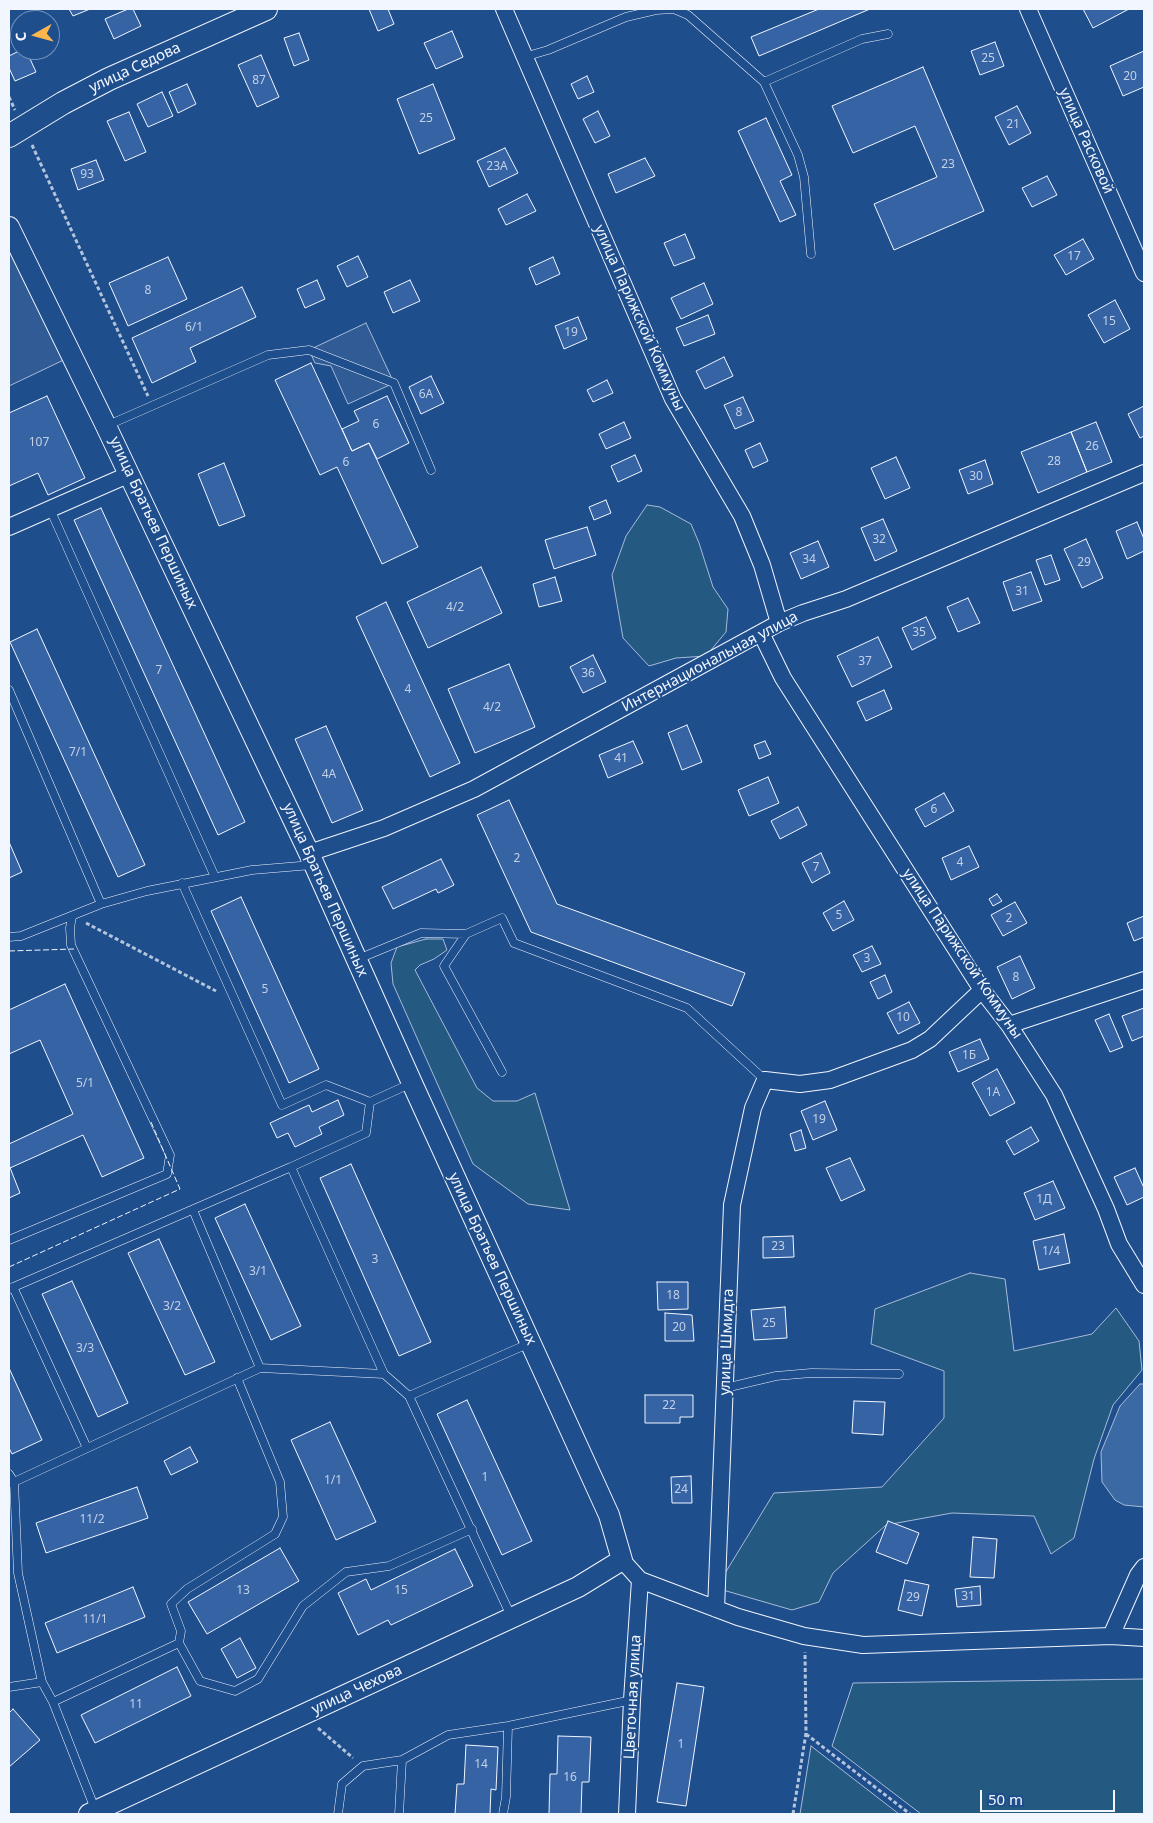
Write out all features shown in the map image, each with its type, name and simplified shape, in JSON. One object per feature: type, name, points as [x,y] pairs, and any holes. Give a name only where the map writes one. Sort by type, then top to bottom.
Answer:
[{"type":"main road","name":"улица Седова","points":[[16,131],[109,79],[266,9]]},
{"type":"street","name":"улица Парижской Коммуны","points":[[504,9],[674,399],[742,516],[762,565],[779,623]]},
{"type":"street","name":"улица Расковой","points":[[1028,9],[1144,273]]},
{"type":"street","name":"улица Братьев Першиных","points":[[9,227],[130,474],[312,859],[609,1515],[622,1560]]},
{"type":"street","name":"Интернациональная улица","points":[[312,859],[474,789],[779,623],[846,599],[1144,473]]},
{"type":"street","points":[[9,527],[130,474]]},
{"type":"street","name":"улица Парижской Коммуны","points":[[761,633],[783,678],[982,990],[1009,1025],[1054,1095],[1119,1244],[1144,1285]]},
{"type":"street","points":[[1009,1025],[1144,980]]},
{"type":"street","points":[[765,1080],[800,1084],[830,1080],[912,1050],[930,1039],[982,990]]},
{"type":"street","name":"улица Шмидта","points":[[716,1609],[732,1205],[753,1108],[765,1080]]},
{"type":"street","points":[[622,1560],[640,1580],[738,1618],[804,1636],[863,1645],[1111,1636],[1144,1638]]},
{"type":"street","name":"улица Чехова","points":[[92,1813],[578,1587],[622,1560]]},
{"type":"street","points":[[1111,1636],[1138,1575],[1144,1567]]},
{"type":"street","name":"Цветочная улица","points":[[627,1814],[640,1580]]},
{"type":"lane","points":[[524,57],[548,50],[626,17],[656,10],[674,9],[688,16],[764,82],[798,154],[804,177],[811,254]]},
{"type":"lane","points":[[764,82],[862,39],[888,34]]},
{"type":"lane","points":[[106,426],[268,355],[309,350],[394,383],[430,470]]},
{"type":"lane","points":[[50,509],[215,877]]},
{"type":"lane","points":[[9,690],[101,904]]},
{"type":"lane","points":[[9,936],[21,936],[101,904],[147,891],[312,859]]},
{"type":"lane","points":[[182,883],[282,1105],[326,1085],[370,1102],[412,1083]]},
{"type":"lane","points":[[9,1240],[166,1174],[170,1155],[71,944],[70,928],[72,916]]},
{"type":"lane","points":[[356,959],[421,933],[466,934],[502,918],[514,944],[688,1008],[765,1080]]},
{"type":"lane","points":[[466,934],[444,966],[502,1072]]},
{"type":"lane","points":[[87,1448],[11,1288],[366,1133],[370,1102]]},
{"type":"lane","points":[[291,1167],[384,1374],[409,1396],[512,1618]]},
{"type":"lane","points":[[193,1210],[260,1368]]},
{"type":"lane","points":[[409,1396],[530,1343]]},
{"type":"lane","points":[[12,1483],[260,1368],[384,1374]]},
{"type":"lane","points":[[725,1388],[776,1376],[811,1373],[898,1374]]},
{"type":"lane","points":[[238,1378],[280,1482],[283,1517],[275,1534],[187,1588],[171,1604],[181,1631],[179,1643],[200,1681],[236,1691],[258,1679],[303,1606],[346,1572],[389,1566],[472,1529]]},
{"type":"lane","points":[[9,1474],[12,1483],[18,1573],[42,1682],[53,1702],[92,1813]]},
{"type":"lane","points":[[9,1574],[18,1573]]},
{"type":"lane","points":[[53,1702],[179,1643]]},
{"type":"lane","points":[[9,1686],[42,1682]]},
{"type":"lane","points":[[338,1814],[342,1784],[363,1766],[402,1760],[448,1735],[508,1726],[632,1700]]},
{"type":"lane","points":[[503,1814],[506,1797],[508,1726]]},
{"type":"lane","points":[[399,1814],[402,1760]]},
{"type":"path","points":[[16,131],[152,406]]},
{"type":"path","points":[[72,916],[235,1000]]},
{"type":"path","points":[[793,1814],[806,1733],[804,1636]]},
{"type":"path","points":[[303,1715],[363,1766]]},
{"type":"path","points":[[806,1733],[910,1814]]},
{"type":"shaded area","points":[[9,227],[72,356],[9,386]]},
{"type":"shaded area","points":[[366,323],[394,383],[348,404],[331,366],[315,363],[309,350]]},
{"type":"shaded area","points":[[647,505],[660,507],[691,524],[713,587],[728,609],[726,632],[706,656],[676,658],[649,666],[623,638],[612,575],[626,536]]},
{"type":"shaded area","points":[[426,939],[443,939],[447,950],[434,959],[420,965],[415,970],[477,1088],[493,1101],[517,1101],[535,1093],[570,1210],[528,1204],[473,1164],[393,984],[391,963],[397,947]]},
{"type":"shaded area","points":[[970,1273],[1005,1279],[1014,1351],[1092,1334],[1116,1308],[1139,1341],[1142,1370],[1113,1405],[1094,1459],[1074,1538],[1051,1554],[1034,1516],[952,1513],[886,1525],[833,1573],[819,1602],[792,1610],[716,1588],[774,1493],[882,1487],[944,1418],[944,1371],[871,1344],[875,1309]]},
{"type":"shaded area","points":[[1140,1384],[1144,1384],[1144,1507],[1124,1505],[1115,1500],[1102,1482],[1101,1452],[1120,1406]]},
{"type":"shaded area","points":[[1144,1679],[1144,1814],[921,1814],[832,1746],[853,1683]]},
{"type":"shaded area","points":[[811,1746],[899,1814],[800,1814]]},
{"type":"building","points":[[69,9],[90,9],[73,16]]},
{"type":"building","points":[[128,9],[133,9],[141,26],[114,39],[105,19]]},
{"type":"building","points":[[369,9],[388,9],[394,24],[378,31]]},
{"type":"building","points":[[819,9],[870,9],[759,56],[751,37]]},
{"type":"building","points":[[1083,9],[1129,9],[1093,28]]},
{"type":"building","points":[[452,31],[463,57],[436,69],[424,43]]},
{"type":"building","points":[[299,33],[309,60],[294,66],[284,38]]},
{"type":"building","points":[[995,42],[1004,66],[980,75],[971,51]]},
{"type":"building","points":[[1144,51],[1144,87],[1123,96],[1110,66]]},
{"type":"building","points":[[261,55],[279,97],[257,107],[238,65]]},
{"type":"building","points":[[9,56],[10,60],[31,60],[36,72],[15,81],[9,68]]},
{"type":"building","points":[[923,67],[984,211],[894,250],[874,204],[937,177],[915,126],[853,153],[832,106]]},
{"type":"building","points":[[587,76],[594,92],[578,99],[571,84]]},
{"type":"building","points":[[187,84],[196,104],[178,113],[169,92]]},
{"type":"building","points":[[433,84],[455,139],[419,154],[397,99]]},
{"type":"building","points":[[162,92],[173,116],[148,127],[137,104]]},
{"type":"building","points":[[1017,106],[1031,133],[1009,145],[995,117]]},
{"type":"building","points":[[598,111],[610,136],[595,143],[583,119]]},
{"type":"building","points":[[129,112],[146,152],[125,161],[107,121]]},
{"type":"building","points":[[766,118],[792,175],[780,181],[796,215],[780,222],[738,131]]},
{"type":"building","points":[[505,148],[518,173],[489,187],[477,161]]},
{"type":"building","points":[[645,158],[655,176],[616,193],[608,174]]},
{"type":"building","points":[[96,160],[104,180],[78,190],[71,169]]},
{"type":"building","points":[[1047,176],[1057,195],[1032,207],[1022,188]]},
{"type":"building","points":[[527,194],[536,211],[506,225],[498,209]]},
{"type":"building","points":[[685,234],[695,258],[674,266],[664,243]]},
{"type":"building","points":[[1083,239],[1094,259],[1066,275],[1054,255]]},
{"type":"building","points":[[358,256],[368,277],[347,287],[337,266]]},
{"type":"building","points":[[168,257],[187,299],[128,326],[109,283]]},
{"type":"building","points":[[553,257],[560,274],[536,285],[529,268]]},
{"type":"building","points":[[317,280],[325,299],[305,308],[297,289]]},
{"type":"building","points":[[410,280],[420,301],[393,313],[384,292]]},
{"type":"building","points":[[704,283],[713,304],[681,319],[671,298]]},
{"type":"building","points":[[242,287],[256,317],[190,348],[196,362],[152,383],[132,338]]},
{"type":"building","points":[[1115,300],[1130,329],[1104,343],[1088,315]]},
{"type":"building","points":[[708,315],[715,334],[684,346],[676,328]]},
{"type":"building","points":[[578,317],[587,339],[564,349],[555,326]]},
{"type":"building","points":[[724,357],[733,376],[705,389],[696,371]]},
{"type":"building","points":[[311,363],[352,451],[369,443],[418,547],[382,564],[337,467],[320,475],[275,380]]},
{"type":"building","points":[[431,376],[444,403],[421,414],[409,387]]},
{"type":"building","points":[[607,380],[613,393],[593,402],[587,390]]},
{"type":"building","points":[[47,396],[85,478],[48,495],[38,473],[9,486],[9,413]]},
{"type":"building","points":[[387,396],[409,443],[377,459],[369,443],[352,451],[342,429],[359,421],[354,411]]},
{"type":"building","points":[[743,397],[754,421],[735,429],[724,405]]},
{"type":"building","points":[[1144,406],[1144,436],[1140,438],[1128,414]]},
{"type":"building","points":[[624,422],[631,438],[606,449],[599,434]]},
{"type":"building","points":[[1096,422],[1112,462],[1087,472],[1071,432]]},
{"type":"building","points":[[1071,432],[1087,472],[1038,493],[1021,452]]},
{"type":"building","points":[[760,443],[768,461],[753,468],[745,450]]},
{"type":"building","points":[[635,455],[642,471],[618,482],[611,466]]},
{"type":"building","points":[[896,457],[910,488],[885,499],[871,468]]},
{"type":"building","points":[[985,460],[993,484],[968,494],[959,470]]},
{"type":"building","points":[[224,463],[245,516],[219,526],[198,474]]},
{"type":"building","points":[[606,500],[611,513],[594,520],[589,507]]},
{"type":"building","points":[[101,508],[245,822],[218,835],[74,520]]},
{"type":"building","points":[[883,519],[897,551],[875,561],[861,528]]},
{"type":"building","points":[[1137,522],[1144,539],[1144,551],[1127,559],[1116,531]]},
{"type":"building","points":[[587,527],[596,555],[554,569],[545,540]]},
{"type":"building","points":[[1086,539],[1103,578],[1082,588],[1064,549]]},
{"type":"building","points":[[818,541],[829,567],[801,579],[790,553]]},
{"type":"building","points":[[1051,555],[1060,580],[1045,585],[1036,560]]},
{"type":"building","points":[[481,567],[502,613],[428,648],[407,602]]},
{"type":"building","points":[[1031,572],[1042,601],[1013,611],[1003,582]]},
{"type":"building","points":[[555,577],[562,601],[539,607],[533,584]]},
{"type":"building","points":[[968,598],[980,623],[958,632],[947,607]]},
{"type":"building","points":[[386,602],[460,763],[430,777],[356,617]]},
{"type":"building","points":[[926,617],[936,638],[912,650],[902,628]]},
{"type":"building","points":[[37,629],[145,865],[118,877],[10,642]]},
{"type":"building","points":[[878,637],[892,667],[852,687],[837,656]]},
{"type":"building","points":[[593,655],[606,682],[583,693],[570,667]]},
{"type":"building","points":[[509,664],[535,727],[475,753],[448,689]]},
{"type":"building","points":[[884,690],[892,709],[866,721],[857,702]]},
{"type":"building","points":[[687,725],[702,762],[682,770],[668,733]]},
{"type":"building","points":[[326,726],[363,810],[332,823],[295,739]]},
{"type":"building","points":[[633,741],[643,763],[608,778],[599,755]]},
{"type":"building","points":[[765,741],[771,754],[759,759],[754,745]]},
{"type":"building","points":[[768,777],[779,803],[749,816],[738,790]]},
{"type":"building","points":[[944,793],[954,811],[925,827],[915,809]]},
{"type":"building","points":[[509,800],[557,904],[745,973],[732,1006],[531,932],[477,815]]},
{"type":"building","points":[[798,807],[807,825],[780,839],[771,821]]},
{"type":"building","points":[[9,842],[22,872],[9,878]]},
{"type":"building","points":[[969,846],[979,867],[951,880],[942,858]]},
{"type":"building","points":[[821,853],[830,873],[812,883],[802,863]]},
{"type":"building","points":[[441,859],[454,885],[438,893],[436,889],[393,909],[382,887]]},
{"type":"building","points":[[997,894],[1002,901],[993,906],[989,899]]},
{"type":"building","points":[[241,897],[319,1069],[289,1083],[211,911]]},
{"type":"building","points":[[844,901],[854,920],[833,931],[823,913]]},
{"type":"building","points":[[1015,902],[1027,923],[1003,936],[991,915]]},
{"type":"building","points":[[1144,916],[1144,937],[1134,941],[1127,923]]},
{"type":"building","points":[[872,946],[881,964],[862,972],[853,955]]},
{"type":"building","points":[[1020,956],[1035,988],[1012,999],[997,967]]},
{"type":"building","points":[[885,975],[892,992],[878,999],[870,982]]},
{"type":"building","points":[[65,984],[144,1158],[102,1177],[83,1135],[10,1168],[9,1165],[9,1144],[73,1114],[40,1040],[9,1054],[9,1010]]},
{"type":"building","points":[[909,1002],[920,1023],[898,1034],[887,1013]]},
{"type":"building","points":[[1144,1008],[1144,1036],[1132,1041],[1122,1016]]},
{"type":"building","points":[[1109,1014],[1123,1047],[1110,1052],[1095,1020]]},
{"type":"building","points":[[980,1039],[989,1059],[958,1072],[949,1052]]},
{"type":"building","points":[[997,1069],[1015,1103],[990,1116],[972,1083]]},
{"type":"building","points":[[338,1100],[344,1115],[319,1127],[322,1134],[295,1147],[288,1133],[277,1138],[270,1123],[309,1105],[312,1112]]},
{"type":"building","points":[[825,1101],[837,1130],[813,1140],[801,1111]]},
{"type":"building","points":[[1031,1127],[1039,1141],[1014,1155],[1006,1141]]},
{"type":"building","points":[[801,1130],[806,1148],[795,1151],[790,1134]]},
{"type":"building","points":[[850,1158],[865,1190],[841,1201],[826,1168]]},
{"type":"building","points":[[351,1164],[431,1342],[399,1356],[320,1178]]},
{"type":"building","points":[[9,1165],[20,1193],[9,1198]]},
{"type":"building","points":[[1135,1168],[1144,1188],[1144,1197],[1127,1205],[1114,1177]]},
{"type":"building","points":[[1053,1181],[1065,1208],[1035,1220],[1024,1193]]},
{"type":"building","points":[[245,1204],[301,1326],[271,1340],[215,1218]]},
{"type":"building","points":[[1064,1234],[1070,1263],[1039,1270],[1033,1241]]},
{"type":"building","points":[[793,1236],[794,1257],[763,1258],[763,1237]]},
{"type":"building","points":[[159,1239],[215,1362],[185,1375],[128,1253]]},
{"type":"building","points":[[72,1281],[128,1403],[98,1417],[42,1294]]},
{"type":"building","points":[[657,1282],[688,1282],[688,1309],[658,1310]]},
{"type":"building","points":[[785,1307],[787,1338],[754,1340],[751,1310]]},
{"type":"building","points":[[665,1313],[692,1315],[694,1341],[665,1341]]},
{"type":"building","points":[[9,1368],[42,1440],[12,1454],[9,1448]]},
{"type":"building","points":[[645,1395],[693,1395],[693,1417],[680,1417],[680,1423],[645,1423]]},
{"type":"building","points":[[467,1400],[532,1541],[502,1555],[437,1414]]},
{"type":"building","points":[[854,1401],[885,1402],[883,1435],[852,1433]]},
{"type":"building","points":[[330,1422],[376,1522],[336,1540],[291,1440]]},
{"type":"building","points":[[190,1447],[198,1462],[171,1475],[164,1461]]},
{"type":"building","points":[[691,1476],[692,1503],[672,1503],[671,1477]]},
{"type":"building","points":[[137,1487],[148,1518],[46,1553],[36,1523]]},
{"type":"building","points":[[888,1521],[919,1533],[907,1564],[876,1552]]},
{"type":"building","points":[[973,1537],[997,1539],[994,1578],[970,1577]]},
{"type":"building","points":[[280,1548],[299,1581],[207,1634],[188,1602]]},
{"type":"building","points":[[455,1549],[473,1586],[391,1625],[388,1620],[358,1635],[338,1593],[366,1579],[371,1590]]},
{"type":"building","points":[[905,1580],[929,1585],[922,1616],[898,1610]]},
{"type":"building","points":[[980,1586],[981,1605],[957,1607],[955,1589]]},
{"type":"building","points":[[133,1587],[145,1617],[57,1653],[45,1623]]},
{"type":"building","points":[[240,1638],[256,1668],[237,1678],[221,1649]]},
{"type":"building","points":[[177,1667],[191,1696],[95,1743],[81,1715]]},
{"type":"building","points":[[677,1683],[704,1687],[686,1806],[657,1802]]},
{"type":"building","points":[[13,1709],[40,1740],[9,1767],[9,1713]]},
{"type":"building","points":[[558,1736],[591,1737],[589,1782],[582,1782],[581,1814],[549,1814],[550,1774],[557,1774]]},
{"type":"building","points":[[466,1745],[498,1747],[496,1790],[491,1789],[490,1814],[455,1814],[457,1784],[464,1784]]},
{"type":"fence","points":[[9,951],[74,949]]},
{"type":"fence","points":[[9,1267],[180,1189],[151,1122]]}]
